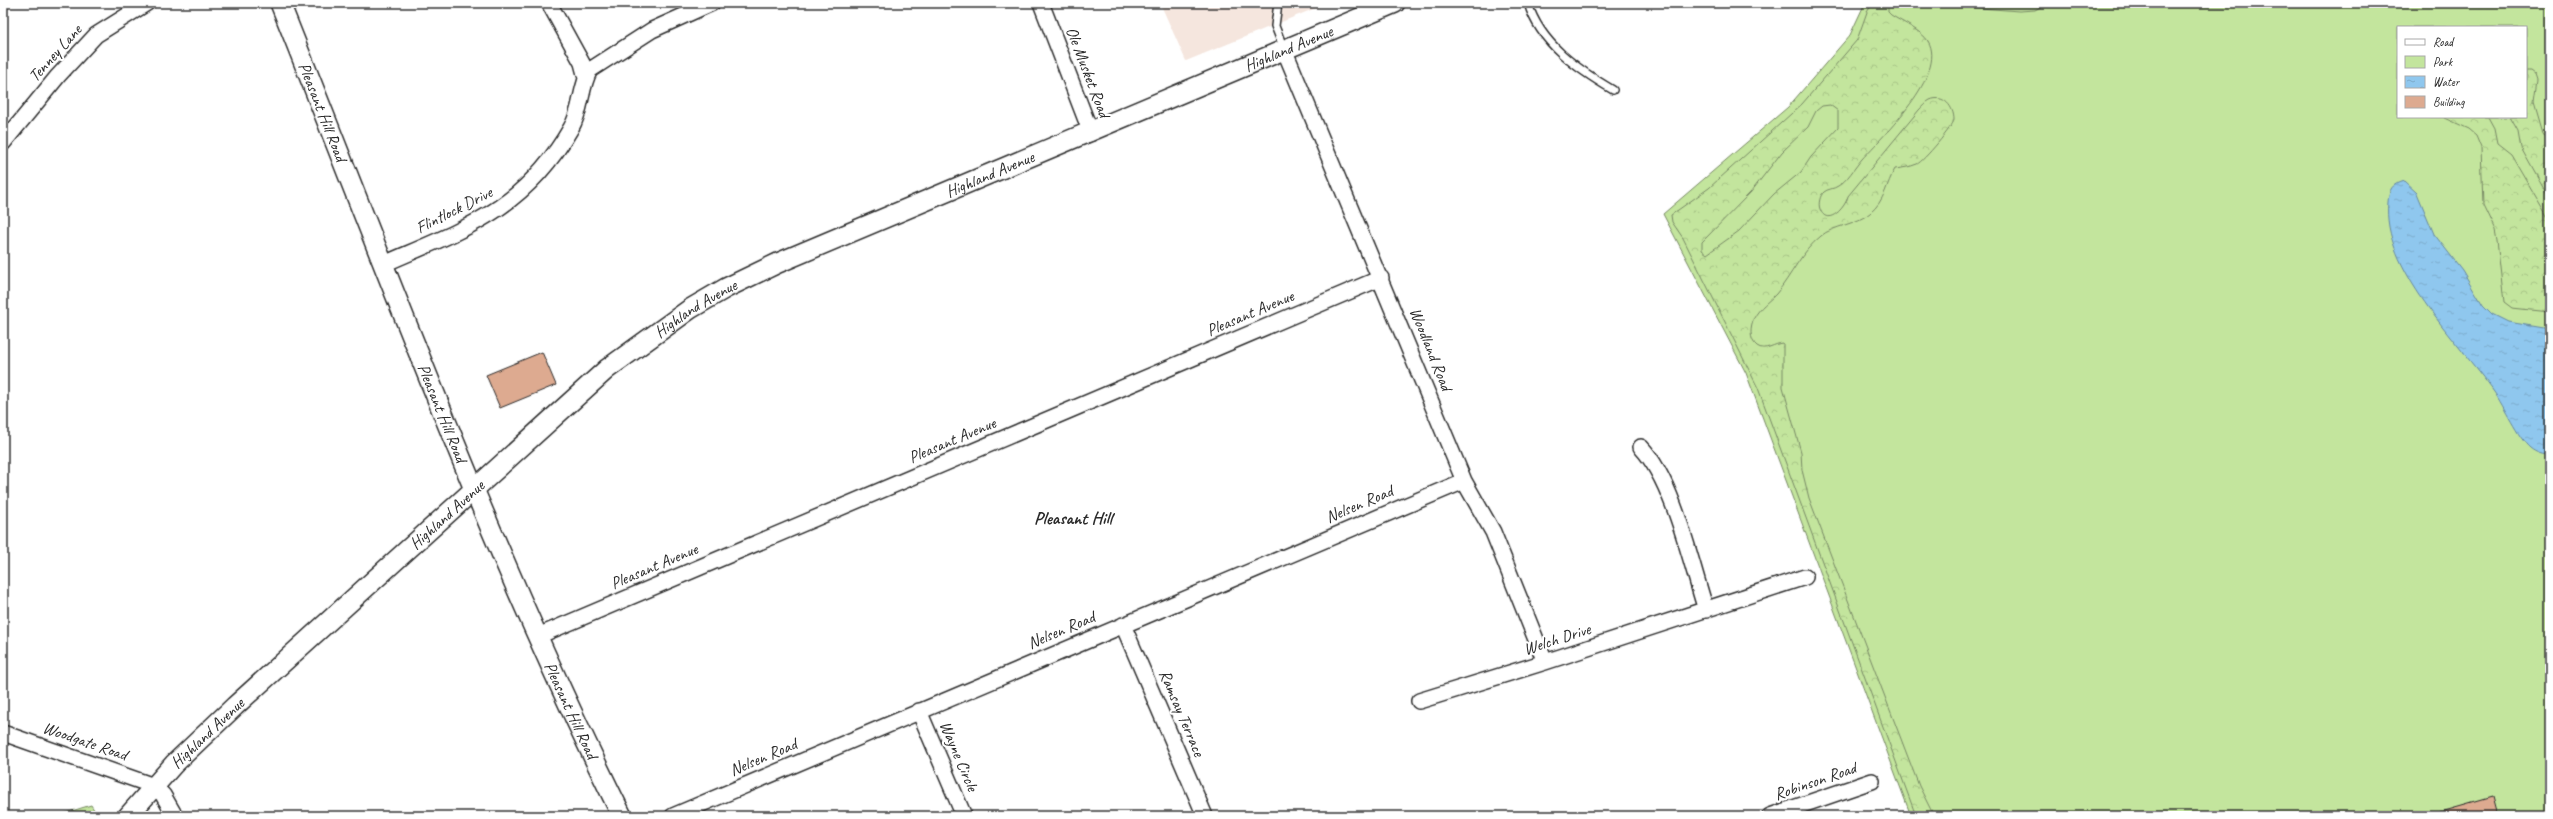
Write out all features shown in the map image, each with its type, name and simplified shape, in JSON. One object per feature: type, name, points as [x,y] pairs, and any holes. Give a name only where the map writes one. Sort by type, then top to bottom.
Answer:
[{"type":"street","name":"Tenney Lane","points":[[3,143],[58,76],[96,35],[147,3]]},
{"type":"street","name":"Pleasant Hill Road","points":[[280,3],[474,489],[538,636],[622,816]]},
{"type":"street","points":[[549,3],[582,63],[586,78]]},
{"type":"street","name":"Flintlock Drive","points":[[384,264],[483,220],[521,192],[544,168],[572,127],[583,96],[586,78],[597,64],[652,30],[712,3]]},
{"type":"street","name":"Ole Musket Road","points":[[1041,3],[1091,133]]},
{"type":"street","name":"Highland Avenue","points":[[128,816],[154,786],[241,701],[607,369],[664,326],[708,298],[778,264],[1091,133],[1284,49],[1395,3]]},
{"type":"street","name":"Woodland Road","points":[[1284,49],[1381,278],[1464,481],[1502,552],[1545,662]]},
{"type":"street","name":"Pleasant Avenue","points":[[538,636],[1381,278]]},
{"type":"street","points":[[1641,447],[1652,461],[1673,508],[1706,610]]},
{"type":"street","name":"Nelsen Road","points":[[673,816],[1464,481]]},
{"type":"street","name":"Welch Drive","points":[[1419,701],[1545,662],[1805,577]]},
{"type":"street","name":"Ramsay Terrace","points":[[1123,625],[1205,816]]},
{"type":"street","name":"Wayne Circle","points":[[919,711],[964,816]]},
{"type":"street","name":"Woodgate Road","points":[[3,733],[154,786]]},
{"type":"street","name":"Robinson Road","points":[[1770,816],[1872,781]]},
{"type":"street","points":[[154,786],[163,795],[175,816]]},
{"type":"lane","points":[[1278,3],[1275,26],[1284,49]]},
{"type":"lane","points":[[1528,3],[1542,30],[1560,52],[1581,71],[1613,90]]},
{"type":"shaded area","points":[[1160,3],[1328,3],[1186,61]]},
{"type":"green space","points":[[1865,3],[2550,3],[2550,816],[1911,816],[1746,373],[1663,214],[1788,107],[1850,35]]},
{"type":"green space","points":[[1873,3],[1915,3],[1888,6],[1888,12],[1916,30],[1928,41],[1932,55],[1929,70],[1921,87],[1910,104],[1884,136],[1862,159],[1845,181],[1836,187],[1825,191],[1820,197],[1819,205],[1823,214],[1827,217],[1836,214],[1840,210],[1848,196],[1919,110],[1930,100],[1944,100],[1950,106],[1954,115],[1953,123],[1944,136],[1920,162],[1912,166],[1895,169],[1882,198],[1870,213],[1859,220],[1826,233],[1814,242],[1802,256],[1776,294],[1756,314],[1751,329],[1751,337],[1754,343],[1760,348],[1767,348],[1783,343],[1783,387],[1801,452],[1802,470],[1809,498],[1919,786],[1934,816],[1916,816],[1758,388],[1683,238],[1672,222],[1671,215],[1709,188],[1802,104],[1857,40],[1867,12]],"holes":[[[1830,105],[1838,111],[1838,128],[1811,157],[1801,172],[1774,194],[1739,231],[1707,254],[1702,250],[1702,242],[1751,192],[1782,152],[1808,127],[1816,111],[1822,106]]]},
{"type":"green space","points":[[1915,3],[2041,3],[2044,5],[2035,10],[2019,11]]},
{"type":"green space","points":[[2527,71],[2531,71],[2535,74],[2537,80],[2534,102],[2543,133],[2550,142],[2550,200],[2521,148],[2518,131],[2511,118],[2527,118]]},
{"type":"green space","points":[[2445,118],[2489,118],[2494,128],[2497,143],[2511,154],[2550,221],[2550,312],[2512,308],[2504,302],[2495,230],[2483,205],[2481,147],[2476,135],[2469,129]]},
{"type":"green space","points":[[91,805],[98,816],[56,816]]},
{"type":"water","points":[[2404,181],[2417,193],[2434,234],[2462,270],[2483,305],[2492,314],[2508,322],[2550,329],[2550,455],[2537,452],[2525,443],[2494,392],[2425,303],[2409,278],[2397,252],[2389,227],[2388,202],[2390,190],[2397,184]]},
{"type":"building","points":[[542,352],[556,385],[500,408],[486,375]]},
{"type":"building","points":[[2492,797],[2497,816],[2441,816],[2440,812]]},
{"type":"district","name":"Pleasant Hill","points":[[1073,518]]}]
